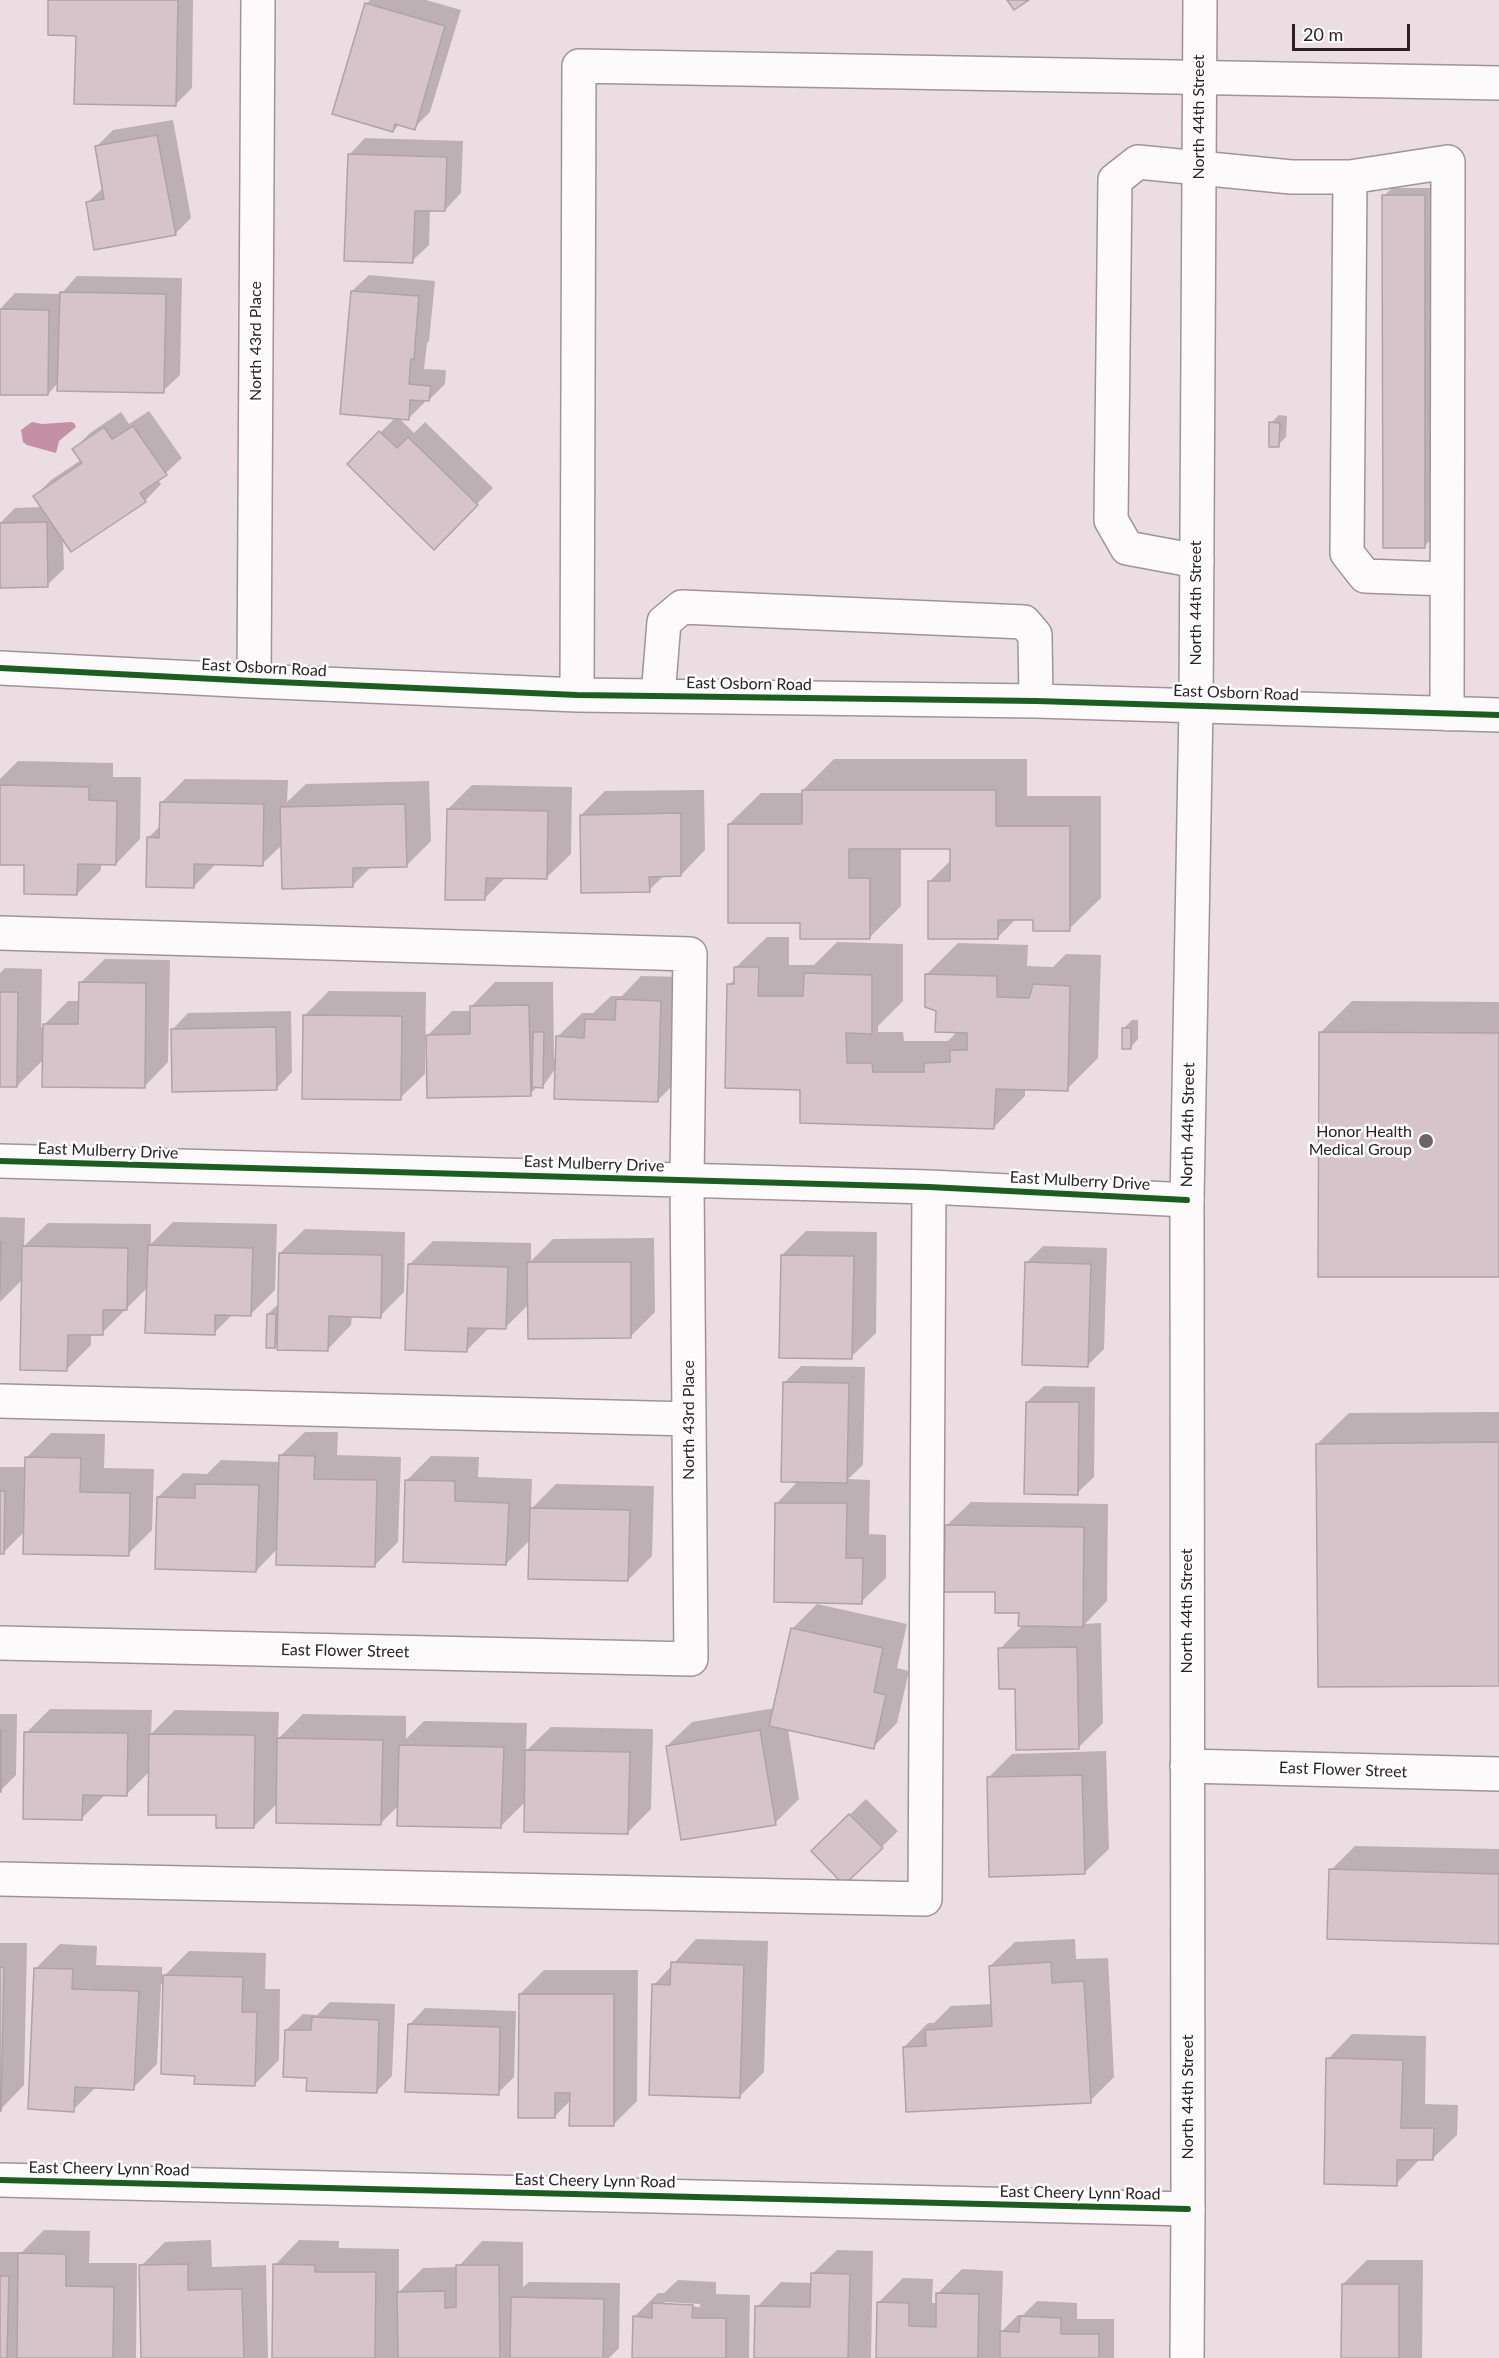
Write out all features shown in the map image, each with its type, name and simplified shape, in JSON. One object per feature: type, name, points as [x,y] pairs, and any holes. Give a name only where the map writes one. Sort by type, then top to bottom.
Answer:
[{"type":"street","name":"North 43rd Place","points":[[254,681],[258,0]]},
{"type":"street","name":"North 44th Street","points":[[1186,2358],[1188,2209],[1187,1200],[1196,706],[1200,0]]},
{"type":"street","points":[[577,695],[579,66],[1499,83]]},
{"type":"street","points":[[1197,561],[1127,548],[1112,520],[1115,180],[1138,162],[1291,177],[1350,177],[1448,162],[1447,714]]},
{"type":"street","points":[[1350,177],[1347,553],[1365,576],[1447,579]]},
{"type":"street","points":[[658,696],[664,622],[682,607],[1024,622],[1035,636],[1036,701]]},
{"type":"street","name":"East Osborn Road","points":[[0,668],[577,695],[1036,701],[1499,715]]},
{"type":"street","name":"North 43rd Place","points":[[0,933],[690,954],[687,1180],[691,1659]]},
{"type":"street","name":"East Mulberry Drive","points":[[0,1161],[929,1187],[1187,1200]]},
{"type":"street","points":[[0,1879],[925,1899],[929,1187]]},
{"type":"street","points":[[0,1401],[689,1419]]},
{"type":"street","name":"East Flower Street","points":[[0,1643],[691,1659]]},
{"type":"street","name":"East Flower Street","points":[[1187,1766],[1499,1774]]},
{"type":"street","name":"East Cheery Lynn Road","points":[[0,2180],[1188,2209]]},
{"type":"shaded area","points":[[32,422],[42,424],[71,422],[76,427],[59,441],[56,453],[23,442],[21,430]]},
{"type":"building","points":[[48,0],[178,0],[176,106],[74,104],[76,36],[48,35]]},
{"type":"building","points":[[1007,0],[1029,0],[1014,10]]},
{"type":"building","points":[[365,3],[445,26],[415,130],[395,124],[393,132],[332,114]]},
{"type":"building","points":[[157,135],[176,235],[94,250],[86,202],[104,199],[95,146]]},
{"type":"building","points":[[348,154],[447,157],[445,211],[415,211],[413,263],[344,261]]},
{"type":"building","points":[[1382,195],[1425,195],[1425,548],[1383,548]]},
{"type":"building","points":[[351,291],[419,296],[414,359],[411,359],[409,384],[431,386],[429,401],[410,400],[409,420],[340,414]]},
{"type":"building","points":[[60,292],[166,294],[164,393],[57,391]]},
{"type":"building","points":[[0,309],[49,310],[48,395],[0,395]]},
{"type":"building","points":[[1269,422],[1280,423],[1279,447],[1269,447]]},
{"type":"building","points":[[133,426],[167,475],[140,493],[146,502],[71,552],[33,496],[82,463],[72,449],[104,427],[112,439]]},
{"type":"building","points":[[379,431],[397,448],[408,437],[478,505],[434,550],[347,464]]},
{"type":"building","points":[[47,522],[48,587],[0,588],[0,523]]},
{"type":"building","points":[[0,785],[89,787],[89,800],[117,801],[116,865],[78,864],[77,895],[24,894],[24,865],[0,865]]},
{"type":"building","points":[[802,790],[996,790],[996,826],[1070,826],[1070,931],[1033,931],[1033,920],[998,920],[998,939],[928,939],[928,881],[950,881],[950,849],[849,849],[849,878],[870,878],[870,939],[800,939],[800,923],[728,923],[728,824],[802,824]]},
{"type":"building","points":[[160,802],[264,804],[263,866],[194,864],[194,888],[146,887],[147,837],[159,838]]},
{"type":"building","points":[[405,804],[407,867],[353,868],[353,887],[282,889],[280,807]]},
{"type":"building","points":[[447,809],[548,811],[547,879],[486,878],[485,900],[445,900]]},
{"type":"building","points":[[681,813],[681,876],[649,877],[650,892],[581,893],[580,815]]},
{"type":"building","points":[[734,967],[759,967],[758,996],[803,996],[804,973],[872,975],[872,1034],[846,1033],[847,1063],[872,1063],[873,1072],[924,1072],[924,1063],[950,1062],[950,1050],[967,1050],[967,1033],[935,1032],[936,1011],[925,1007],[925,974],[997,976],[997,997],[1029,998],[1033,984],[1070,986],[1068,1091],[996,1089],[994,1129],[800,1123],[800,1090],[725,1088],[727,984],[734,984]]},
{"type":"building","points":[[79,982],[146,983],[145,1088],[42,1087],[43,1024],[78,1024]]},
{"type":"building","points":[[0,992],[18,992],[17,1087],[0,1087]]},
{"type":"building","points":[[616,999],[661,1001],[658,1102],[554,1099],[556,1036],[584,1038],[585,1019],[615,1020]]},
{"type":"building","points":[[529,1005],[531,1096],[427,1098],[426,1035],[470,1034],[470,1006]]},
{"type":"building","points":[[303,1015],[402,1016],[401,1100],[302,1099]]},
{"type":"building","points":[[276,1027],[277,1090],[172,1092],[171,1029]]},
{"type":"building","points":[[1122,1028],[1131,1028],[1131,1049],[1122,1049]]},
{"type":"building","points":[[533,1032],[544,1032],[543,1088],[532,1087]]},
{"type":"building","points":[[1319,1032],[1499,1033],[1499,1277],[1318,1277]]},
{"type":"building","points":[[0,1241],[1,1242],[0,1295]]},
{"type":"building","points":[[148,1245],[253,1248],[251,1316],[215,1315],[215,1335],[145,1333]]},
{"type":"building","points":[[22,1246],[128,1248],[127,1310],[103,1310],[103,1335],[68,1335],[67,1371],[20,1370]]},
{"type":"building","points":[[279,1253],[382,1255],[381,1318],[329,1316],[328,1351],[277,1350]]},
{"type":"building","points":[[781,1255],[854,1256],[852,1359],[779,1358]]},
{"type":"building","points":[[527,1262],[631,1262],[631,1338],[528,1339]]},
{"type":"building","points":[[1025,1262],[1091,1264],[1088,1367],[1022,1365]]},
{"type":"building","points":[[408,1264],[508,1267],[506,1329],[468,1328],[467,1352],[405,1350]]},
{"type":"building","points":[[267,1314],[276,1314],[275,1348],[266,1348]]},
{"type":"building","points":[[783,1382],[849,1383],[847,1483],[781,1482]]},
{"type":"building","points":[[1026,1402],[1079,1402],[1078,1495],[1024,1494]]},
{"type":"building","points":[[1499,1442],[1499,1686],[1318,1687],[1316,1444]]},
{"type":"building","points":[[279,1455],[315,1456],[314,1479],[377,1480],[375,1567],[276,1565]]},
{"type":"building","points":[[25,1457],[81,1458],[80,1492],[130,1493],[129,1556],[23,1554]]},
{"type":"building","points":[[405,1480],[455,1481],[455,1501],[509,1503],[506,1565],[403,1562]]},
{"type":"building","points":[[195,1484],[259,1485],[256,1572],[155,1569],[157,1497],[195,1498]]},
{"type":"building","points":[[0,1491],[5,1491],[4,1554],[0,1554]]},
{"type":"building","points":[[775,1503],[847,1503],[846,1558],[863,1558],[862,1604],[774,1602]]},
{"type":"building","points":[[530,1508],[630,1510],[628,1581],[528,1579]]},
{"type":"building","points":[[945,1525],[1084,1527],[1083,1627],[1018,1626],[1019,1613],[995,1613],[995,1592],[944,1592]]},
{"type":"building","points":[[791,1628],[883,1648],[874,1692],[886,1695],[874,1749],[769,1726]]},
{"type":"building","points":[[1077,1647],[1079,1749],[1016,1750],[1015,1689],[999,1689],[998,1648]]},
{"type":"building","points":[[1,1730],[1,1792],[0,1792]]},
{"type":"building","points":[[760,1730],[776,1825],[681,1840],[666,1746]]},
{"type":"building","points":[[24,1732],[128,1733],[127,1796],[83,1795],[82,1820],[23,1819]]},
{"type":"building","points":[[149,1734],[255,1735],[254,1828],[216,1828],[216,1815],[148,1815]]},
{"type":"building","points":[[277,1738],[383,1740],[381,1825],[276,1823]]},
{"type":"building","points":[[399,1745],[504,1747],[501,1828],[397,1826]]},
{"type":"building","points":[[525,1750],[630,1752],[628,1834],[524,1832]]},
{"type":"building","points":[[1082,1775],[1085,1874],[989,1877],[987,1777]]},
{"type":"building","points":[[849,1814],[883,1848],[844,1885],[811,1851]]},
{"type":"building","points":[[1329,1869],[1499,1874],[1499,1944],[1327,1939]]},
{"type":"building","points":[[671,1962],[744,1965],[740,2098],[649,2095],[652,1984],[670,1985]]},
{"type":"building","points":[[1051,1962],[1052,1983],[1084,1981],[1091,2103],[906,2112],[903,2047],[926,2046],[925,2030],[992,2026],[989,1966]]},
{"type":"building","points":[[0,1967],[4,1967],[1,2111],[0,2111]]},
{"type":"building","points":[[34,1968],[73,1969],[72,1989],[139,1991],[134,2090],[75,2087],[74,2112],[28,2109]]},
{"type":"building","points":[[163,1975],[243,1977],[242,2012],[257,2012],[255,2086],[194,2084],[195,2076],[161,2074]]},
{"type":"building","points":[[519,1994],[614,1994],[614,2126],[569,2126],[570,2093],[555,2093],[555,2118],[518,2118]]},
{"type":"building","points":[[312,2017],[379,2020],[377,2093],[306,2091],[307,2078],[283,2077],[285,2030],[311,2030]]},
{"type":"building","points":[[408,2024],[500,2027],[499,2095],[405,2092]]},
{"type":"building","points":[[1326,2058],[1403,2060],[1401,2128],[1434,2128],[1433,2160],[1397,2160],[1397,2186],[1324,2184]]},
{"type":"building","points":[[18,2253],[66,2254],[66,2286],[114,2287],[113,2358],[17,2358]]},
{"type":"building","points":[[188,2264],[188,2290],[242,2289],[244,2358],[141,2358],[139,2265]]},
{"type":"building","points":[[273,2264],[315,2265],[315,2272],[376,2272],[375,2358],[272,2358]]},
{"type":"building","points":[[456,2265],[499,2265],[500,2358],[398,2358],[397,2292],[445,2291],[445,2308],[456,2307]]},
{"type":"building","points":[[811,2273],[850,2274],[848,2358],[754,2358],[755,2306],[810,2307]]},
{"type":"building","points":[[0,2276],[9,2276],[7,2358],[0,2358]]},
{"type":"building","points":[[1342,2284],[1399,2284],[1399,2358],[1341,2358]]},
{"type":"building","points":[[936,2293],[979,2294],[978,2358],[876,2358],[877,2302],[909,2303],[909,2326],[936,2327]]},
{"type":"building","points":[[511,2297],[604,2299],[603,2358],[510,2358]]},
{"type":"building","points":[[652,2303],[693,2305],[692,2318],[726,2318],[726,2358],[632,2358],[633,2316],[652,2318]]},
{"type":"building","points":[[1020,2316],[1061,2318],[1061,2334],[1099,2334],[1099,2358],[1000,2358],[1000,2331],[1019,2332]]},
{"type":"cycle path","points":[[0,668],[577,695],[1036,701],[1499,715]]},
{"type":"cycle path","points":[[0,1161],[929,1187],[1187,1200]]},
{"type":"cycle path","points":[[0,2180],[1188,2209]]},
{"type":"place","name":"Honor Health Medical Group","points":[[1426,1141]]}]
